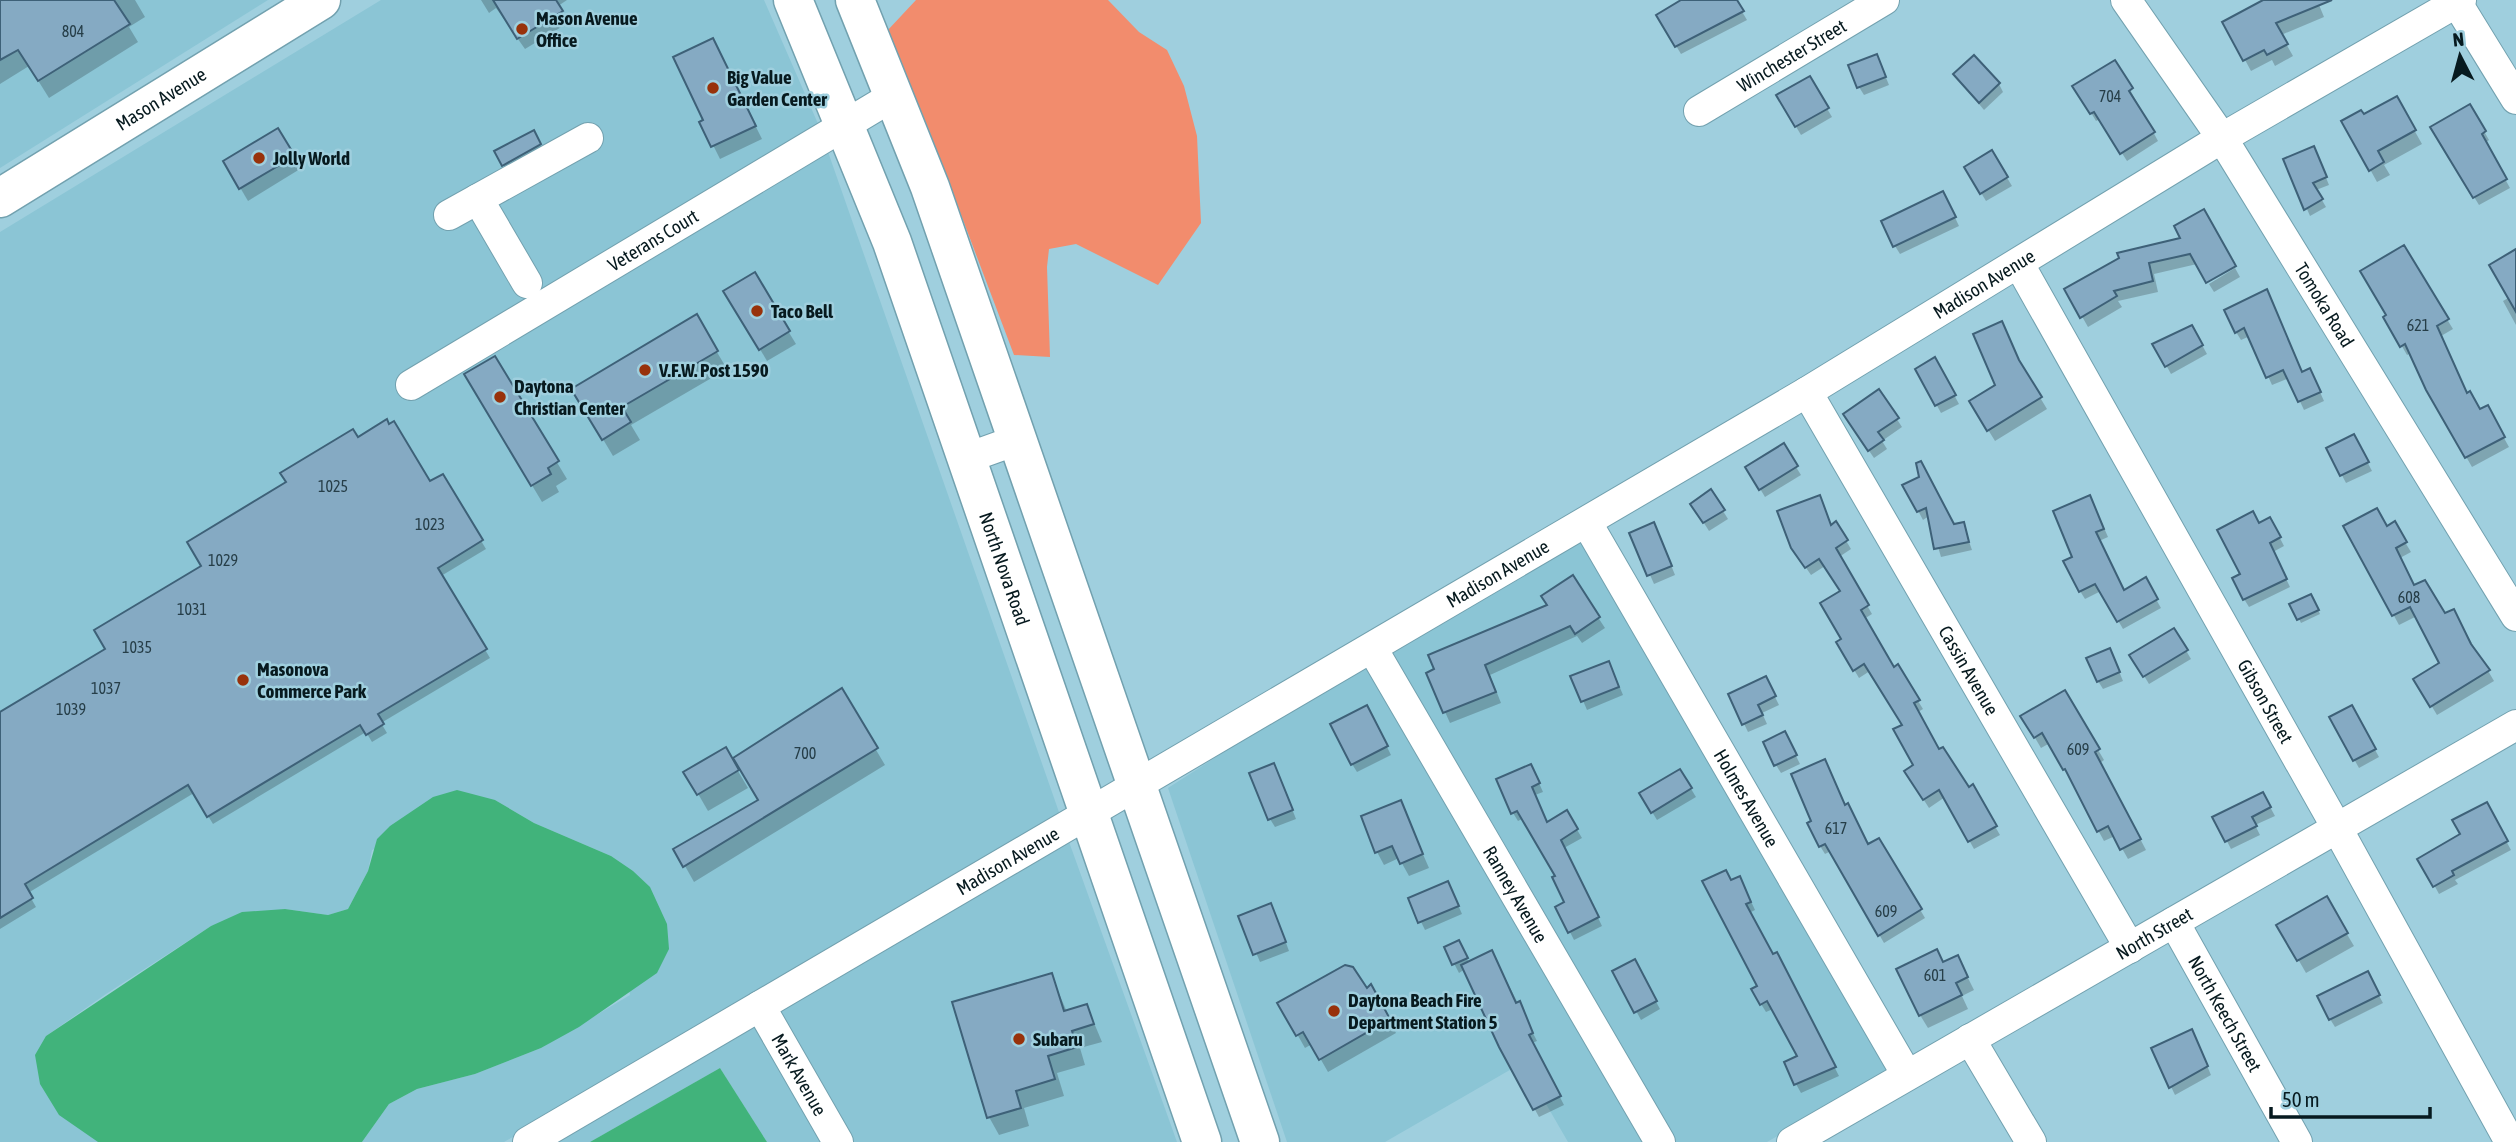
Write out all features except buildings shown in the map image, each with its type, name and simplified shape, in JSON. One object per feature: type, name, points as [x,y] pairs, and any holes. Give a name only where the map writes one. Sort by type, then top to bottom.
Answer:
[{"type":"main road","name":"Mason Avenue","points":[[0,198],[321,0]]},
{"type":"main road","name":"North Nova Road","points":[[793,0],[846,124],[892,242],[1202,1142]]},
{"type":"main road","points":[[855,0],[895,95],[1260,1142]]},
{"type":"street","name":"Winchester Street","points":[[1699,111],[1884,0]]},
{"type":"street","name":"Tomoka Road","points":[[2126,0],[2222,138],[2516,616]]},
{"type":"street","name":"Madison Avenue","points":[[528,1142],[1587,523],[2019,264],[2222,138],[2459,1]]},
{"type":"street","points":[[2459,1],[2516,99]]},
{"type":"street","name":"Veterans Court","points":[[411,385],[895,95]]},
{"type":"street","points":[[449,215],[588,138]]},
{"type":"street","points":[[478,199],[527,283]]},
{"type":"street","name":"Gibson Street","points":[[2019,264],[2337,828],[2510,1142]]},
{"type":"street","name":"Cassin Avenue","points":[[1807,392],[2130,948]]},
{"type":"street","points":[[967,458],[1017,440]]},
{"type":"street","name":"Holmes Avenue","points":[[1587,523],[1908,1075]]},
{"type":"street","name":"Ranney Avenue","points":[[1372,648],[1660,1142]]},
{"type":"street","name":"North Street","points":[[1792,1142],[2516,725]]},
{"type":"street","name":"North Keech Street","points":[[2174,922],[2297,1142]]},
{"type":"street","name":"Mark Avenue","points":[[760,1006],[838,1142]]},
{"type":"street","points":[[1970,1039],[2031,1142]]},
{"type":"shaded area","points":[[0,0],[268,0],[0,168]]},
{"type":"shaded area","points":[[381,0],[764,0],[819,126],[396,380],[407,401],[827,149],[1060,815],[504,1142],[362,1142],[389,1104],[417,1089],[475,1074],[541,1048],[630,995],[611,856],[534,823],[495,800],[372,850],[368,871],[348,909],[328,915],[285,909],[211,926],[106,994],[46,1036],[98,1142],[0,1142],[0,232]],"holes":[[[593,122],[602,144],[493,204],[542,286],[524,299],[474,215],[444,231],[435,209]]]},
{"type":"shaded area","points":[[916,0],[1108,0],[1139,32],[1167,50],[1184,86],[1197,136],[1201,223],[1158,285],[1076,244],[1049,249],[1047,267],[1050,357],[1014,355],[929,130],[887,31]]},
{"type":"shaded area","points":[[1583,539],[1892,1070],[1767,1142],[1673,1142],[1388,653]]},
{"type":"shaded area","points":[[1368,664],[1647,1142],[1568,1142],[1527,1071],[1515,1067],[1385,1142],[1287,1142],[1168,788],[1283,714]]},
{"type":"shaded area","points":[[457,790],[495,800],[534,823],[611,856],[633,871],[650,887],[667,924],[669,949],[657,973],[579,1027],[541,1048],[475,1074],[417,1089],[389,1104],[362,1142],[98,1142],[59,1115],[40,1084],[35,1055],[46,1036],[211,926],[242,912],[285,909],[328,915],[348,909],[368,871],[377,839],[390,826],[433,797]]},
{"type":"shaded area","points":[[1068,839],[1177,1142],[767,1142],[720,1068],[590,1142],[551,1142]]},
{"type":"shaded area","points":[[720,1068],[767,1142],[590,1142]]},
{"type":"place","name":"Mason Avenue Office","points":[[522,29]]},
{"type":"place","name":"Big Value Garden Center","points":[[713,88]]},
{"type":"place","name":"Jolly World","points":[[259,158]]},
{"type":"place","name":"Taco Bell","points":[[757,311]]},
{"type":"place","name":"V.F.W. Post 1590","points":[[645,370]]},
{"type":"place","name":"Daytona Christian Center","points":[[500,397]]},
{"type":"place","name":"Masonova Commerce Park","points":[[243,680]]},
{"type":"place","name":"Daytona Beach Fire Department Station 5","points":[[1334,1011]]},
{"type":"place","name":"Subaru","points":[[1019,1039]]}]
